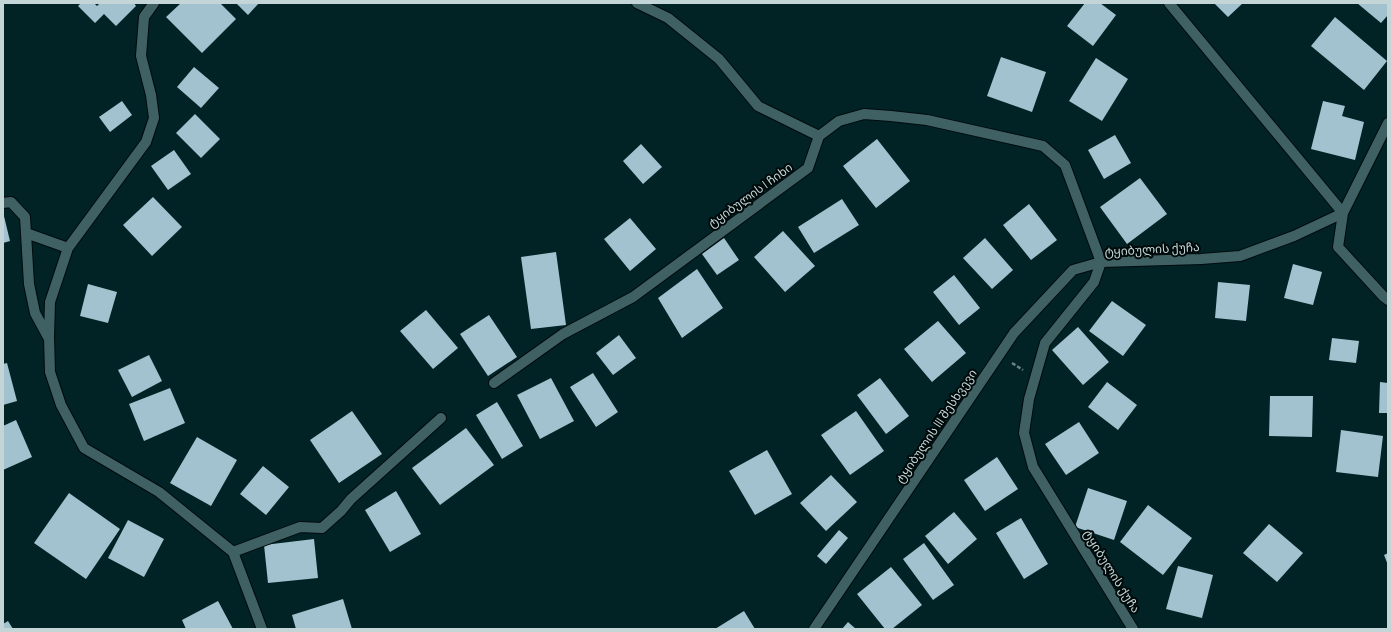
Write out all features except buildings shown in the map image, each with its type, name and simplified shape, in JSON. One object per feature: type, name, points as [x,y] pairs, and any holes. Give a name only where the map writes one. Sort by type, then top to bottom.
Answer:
[{"type":"street","points":[[154,3],[144,17],[141,56],[151,94],[154,118],[146,142],[68,248],[50,302],[50,372],[61,405],[84,448],[159,492],[233,552],[262,629]]},
{"type":"street","points":[[637,3],[668,18],[719,58],[758,106],[819,136],[839,121],[864,114],[927,120],[1043,146],[1065,165],[1101,262]]},
{"type":"street","points":[[1169,3],[1343,213]]},
{"type":"street","points":[[1388,123],[1343,213],[1338,248],[1388,300]]},
{"type":"street","name":"ტყიბულის I ჩიხი","points":[[494,384],[563,334],[633,297],[808,168],[819,136]]},
{"type":"street","points":[[3,203],[12,202],[25,217],[29,284],[35,313],[49,337]]},
{"type":"street","name":"ტყიბულის ქუჩა","points":[[1133,629],[1033,467],[1024,433],[1029,399],[1045,343],[1094,282],[1101,262],[1201,259],[1240,256],[1294,236],[1343,213]]},
{"type":"street","points":[[26,234],[68,248]]},
{"type":"street","name":"ტყიბულის III შესხვევი","points":[[814,629],[1014,333],[1073,270],[1101,262]]},
{"type":"street","points":[[233,552],[300,527],[322,528],[341,511],[351,499],[441,418]]},
{"type":"path","points":[[999,355],[1035,378]]}]
